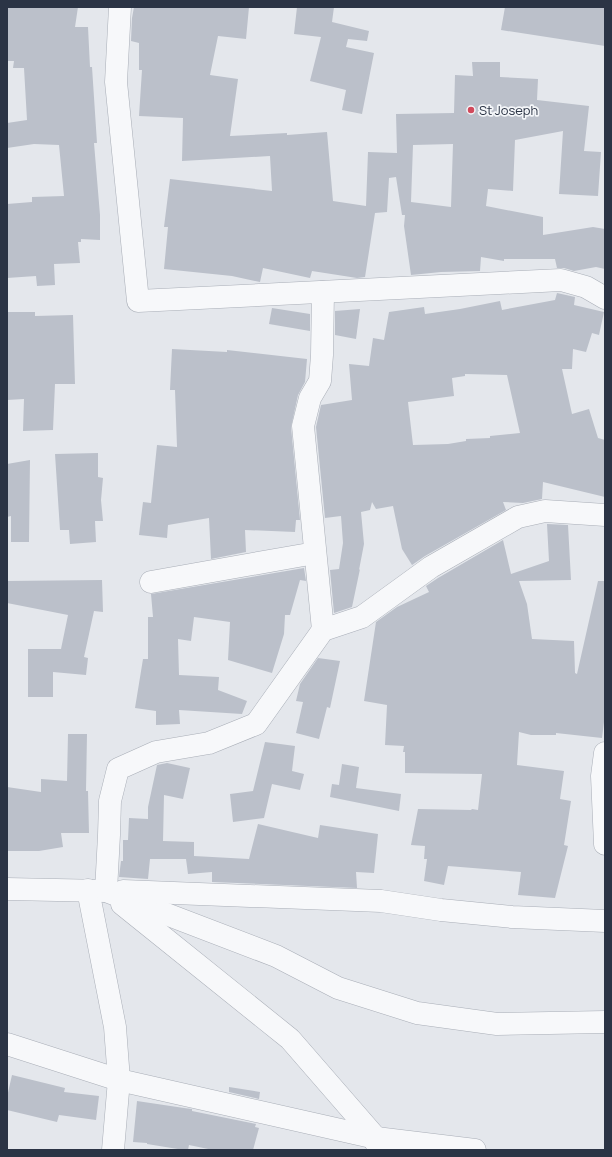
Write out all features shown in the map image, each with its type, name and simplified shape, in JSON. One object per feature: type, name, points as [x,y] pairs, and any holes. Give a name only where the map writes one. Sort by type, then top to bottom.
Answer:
[{"type":"street","points":[[120,7],[116,82],[138,301],[561,280],[586,287],[605,298]]},
{"type":"street","points":[[323,292],[320,381],[310,398],[303,426],[323,630]]},
{"type":"street","points":[[113,1150],[119,1080],[97,890],[110,835],[110,801],[118,769],[156,752],[209,743],[256,724],[323,630],[362,617],[431,567],[518,517],[545,512],[605,515]]},
{"type":"street","points":[[151,582],[316,553]]},
{"type":"street","points":[[605,753],[602,776],[605,844]]},
{"type":"street","points":[[7,889],[97,890],[381,901],[441,910],[512,917],[605,921]]},
{"type":"street","points":[[97,890],[276,956],[338,988],[417,1013],[497,1024],[605,1022]]},
{"type":"street","points":[[97,890],[290,1039],[376,1144]]},
{"type":"street","points":[[7,1044],[119,1080],[376,1144],[475,1150]]},
{"type":"building","points":[[7,7],[78,7],[75,27],[88,27],[97,143],[94,143],[100,215],[100,240],[81,239],[81,242],[78,242],[80,263],[54,264],[55,285],[37,286],[36,276],[7,278],[7,204],[32,202],[32,197],[64,196],[59,145],[34,144],[7,148],[7,123],[27,120],[24,68],[13,68],[14,61],[7,61]]},
{"type":"building","points":[[134,7],[249,7],[246,39],[218,36],[210,75],[238,79],[230,136],[287,133],[287,135],[327,132],[333,201],[366,206],[368,152],[397,153],[396,114],[454,113],[455,75],[473,76],[472,62],[500,62],[500,77],[538,79],[537,100],[589,106],[584,151],[601,152],[598,196],[559,194],[563,131],[515,140],[513,191],[488,189],[486,206],[543,217],[543,235],[593,227],[605,229],[605,269],[596,267],[574,271],[564,268],[557,268],[555,259],[504,259],[504,261],[481,257],[480,271],[441,272],[411,275],[404,226],[405,215],[402,215],[396,177],[389,178],[387,212],[375,213],[365,277],[357,278],[312,271],[310,278],[263,268],[260,282],[232,276],[164,269],[168,227],[164,227],[170,179],[272,191],[270,156],[182,161],[183,118],[139,116],[142,70],[139,70],[139,43],[131,41]],"holes":[[[453,144],[451,207],[411,202],[413,145]]]},
{"type":"building","points":[[297,7],[334,7],[332,22],[369,31],[367,41],[348,39],[346,47],[374,53],[362,114],[342,110],[346,90],[310,81],[321,37],[294,34]]},
{"type":"building","points":[[505,7],[605,7],[605,46],[501,30]]},
{"type":"building","points":[[557,293],[575,297],[574,305],[604,312],[599,335],[592,333],[586,352],[573,349],[572,369],[562,369],[572,414],[589,409],[598,438],[605,440],[605,497],[543,482],[542,499],[523,503],[503,502],[506,510],[425,556],[412,565],[402,549],[393,506],[376,509],[372,502],[370,510],[361,512],[364,544],[352,607],[334,613],[330,570],[339,569],[343,543],[341,516],[325,518],[316,427],[321,405],[352,400],[349,364],[369,366],[373,338],[384,340],[389,312],[424,307],[425,314],[500,301],[502,310],[555,300]],"holes":[[[465,374],[507,375],[520,433],[490,436],[490,438],[466,439],[466,441],[448,444],[413,445],[408,402],[454,396],[452,378],[465,376]]]},
{"type":"building","points":[[272,308],[310,314],[310,331],[269,324]]},
{"type":"building","points":[[360,309],[356,339],[335,335],[335,311]]},
{"type":"building","points":[[7,312],[35,312],[35,316],[73,315],[75,384],[55,384],[53,430],[23,431],[24,399],[7,400]]},
{"type":"building","points":[[172,349],[227,352],[227,350],[307,359],[305,382],[298,395],[291,427],[300,520],[296,520],[295,532],[245,530],[246,552],[211,559],[209,518],[168,525],[167,538],[139,535],[143,502],[151,503],[157,445],[177,447],[175,390],[170,390]]},
{"type":"building","points":[[98,453],[98,477],[103,478],[101,500],[103,521],[95,521],[96,542],[70,544],[69,530],[60,530],[55,454]]},
{"type":"building","points":[[30,460],[29,542],[11,542],[11,516],[7,517],[7,464]]},
{"type":"building","points":[[547,524],[568,525],[571,580],[519,581],[527,604],[532,639],[574,641],[575,673],[577,674],[598,581],[605,581],[605,714],[602,738],[556,733],[556,735],[531,735],[519,732],[517,765],[564,771],[560,799],[571,801],[564,845],[568,846],[555,898],[518,895],[521,872],[448,866],[444,885],[424,881],[427,859],[424,859],[425,846],[411,845],[418,809],[478,810],[482,774],[405,773],[405,752],[403,752],[404,746],[385,745],[387,705],[364,701],[376,622],[397,607],[429,592],[426,586],[503,540],[511,574],[549,561]]},
{"type":"building","points":[[304,568],[306,581],[300,580],[290,615],[285,615],[284,634],[272,673],[228,660],[230,622],[194,617],[191,641],[178,639],[179,675],[219,677],[218,690],[247,701],[242,714],[179,710],[180,724],[156,725],[156,711],[135,708],[143,659],[148,659],[148,617],[153,617],[151,594]]},
{"type":"building","points":[[102,580],[103,612],[94,611],[84,657],[88,658],[86,675],[53,672],[53,697],[28,697],[28,649],[61,649],[68,615],[7,603],[7,581]]},
{"type":"building","points":[[318,658],[340,661],[330,708],[327,707],[319,739],[296,733],[303,702],[296,701],[300,684]]},
{"type":"building","points":[[68,734],[87,734],[86,791],[88,791],[89,833],[61,833],[63,847],[39,851],[7,851],[7,787],[41,792],[41,779],[67,781]]},
{"type":"building","points":[[265,742],[295,746],[292,771],[304,774],[300,790],[272,784],[264,818],[233,822],[230,794],[253,791]]},
{"type":"building","points":[[167,763],[190,768],[183,799],[164,795],[163,841],[194,842],[194,856],[249,859],[258,824],[318,838],[320,825],[378,834],[374,873],[356,872],[357,888],[212,882],[212,872],[188,874],[186,859],[150,859],[148,879],[119,877],[121,861],[123,861],[123,840],[128,840],[129,818],[148,819],[148,807],[157,765]]},
{"type":"building","points":[[342,764],[359,767],[356,788],[401,794],[399,811],[330,797],[332,784],[339,785]]},
{"type":"building","points":[[12,1075],[65,1088],[64,1092],[99,1096],[96,1120],[59,1115],[57,1122],[7,1110],[7,1097]]},
{"type":"building","points":[[229,1087],[260,1092],[259,1099],[229,1092]]},
{"type":"building","points":[[137,1101],[192,1109],[192,1111],[256,1124],[255,1127],[259,1128],[253,1150],[213,1150],[189,1145],[188,1150],[184,1150],[133,1142]]},
{"type":"place","name":"St Joseph","points":[[471,110]]}]
